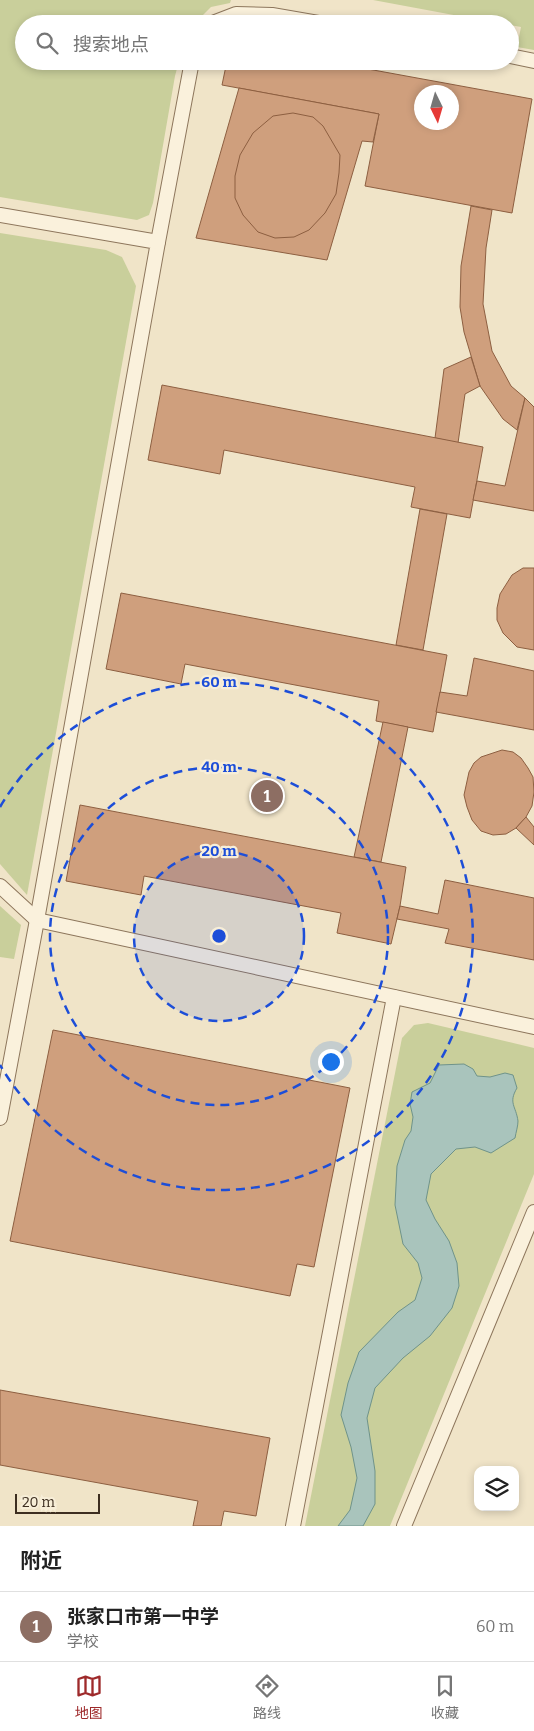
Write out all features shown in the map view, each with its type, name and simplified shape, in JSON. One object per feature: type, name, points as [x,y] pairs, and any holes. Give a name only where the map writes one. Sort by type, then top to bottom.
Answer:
[{"type":"lane","points":[[233,15],[272,15]]},
{"type":"lane","points":[[519,58],[534,60]]},
{"type":"lane","points":[[0,1118],[190,70]]},
{"type":"lane","points":[[0,214],[158,242]]},
{"type":"lane","points":[[0,886],[37,920],[534,1027]]},
{"type":"lane","points":[[293,1526],[394,997]]},
{"type":"lane","points":[[404,1526],[534,1212]]},
{"type":"green space","points":[[0,0],[231,0],[230,3],[211,7],[203,15],[15,15],[15,70],[177,70],[153,203],[149,215],[137,220],[0,197]]},
{"type":"green space","points":[[373,0],[534,0],[534,50],[519,47],[521,27],[519,27],[519,15],[454,15]]},
{"type":"green space","points":[[0,233],[106,250],[122,257],[136,286],[27,895],[0,864]]},
{"type":"green space","points":[[0,906],[21,925],[14,959],[0,957]]},
{"type":"green space","points":[[428,1023],[534,1048],[534,1174],[390,1526],[305,1526],[402,1038],[414,1025]]},
{"type":"water","points":[[464,1064],[473,1069],[477,1076],[490,1077],[505,1073],[513,1075],[517,1088],[513,1097],[518,1121],[515,1138],[491,1153],[475,1147],[456,1149],[431,1174],[426,1200],[449,1241],[457,1263],[459,1286],[452,1308],[430,1336],[403,1358],[375,1388],[367,1418],[375,1471],[375,1504],[363,1526],[338,1526],[350,1510],[357,1478],[351,1447],[341,1415],[348,1383],[359,1352],[398,1312],[415,1300],[422,1278],[418,1263],[403,1244],[395,1205],[397,1166],[405,1140],[411,1131],[413,1117],[410,1104],[412,1092],[430,1083],[439,1065]]},
{"type":"building","points":[[225,70],[373,70],[455,85],[414,85],[414,130],[459,130],[459,86],[532,99],[512,213],[365,186],[379,114],[222,85]]},
{"type":"building","points":[[239,88],[379,114],[373,142],[362,141],[327,260],[196,238]]},
{"type":"building","points":[[293,113],[313,117],[323,126],[340,155],[336,194],[325,213],[309,230],[294,237],[275,238],[258,232],[243,215],[235,198],[235,176],[240,155],[253,133],[273,116]]},
{"type":"building","points":[[471,206],[492,210],[486,248],[483,304],[492,351],[511,386],[525,398],[517,430],[503,419],[480,386],[464,332],[460,307],[461,266]]},
{"type":"building","points":[[471,357],[480,386],[465,394],[458,443],[435,438],[444,369]]},
{"type":"building","points":[[162,385],[483,447],[470,518],[411,507],[415,487],[224,450],[220,474],[148,460]]},
{"type":"building","points":[[525,398],[534,407],[534,511],[473,500],[477,481],[505,486]]},
{"type":"building","points":[[420,509],[447,514],[423,650],[396,645]]},
{"type":"building","points":[[523,568],[534,568],[534,650],[517,647],[503,633],[497,620],[500,594],[512,575]]},
{"type":"building","points":[[121,593],[447,655],[433,732],[376,721],[379,701],[185,664],[181,684],[106,669]]},
{"type":"building","points":[[474,658],[534,671],[534,730],[436,712],[440,692],[467,696]]},
{"type":"building","points":[[383,722],[408,727],[381,862],[354,857]]},
{"type":"building","points":[[502,750],[513,752],[521,758],[533,777],[534,792],[532,806],[526,817],[516,828],[506,834],[493,835],[481,831],[472,820],[464,795],[469,772],[474,763],[481,757]]},
{"type":"building","points":[[80,805],[406,867],[400,906],[391,944],[337,933],[341,913],[144,876],[141,895],[66,881]]},
{"type":"building","points":[[526,817],[534,827],[534,845],[516,828]]},
{"type":"building","points":[[445,880],[534,898],[534,960],[445,943],[449,929],[397,919],[400,906],[438,914]]},
{"type":"building","points":[[53,1030],[350,1088],[314,1267],[297,1264],[290,1296],[10,1241]]},
{"type":"building","points":[[0,1390],[270,1438],[256,1516],[224,1511],[221,1526],[193,1526],[198,1501],[0,1465]]},
{"type":"place","name":"张家口市第一中学","points":[[267,796]]}]
